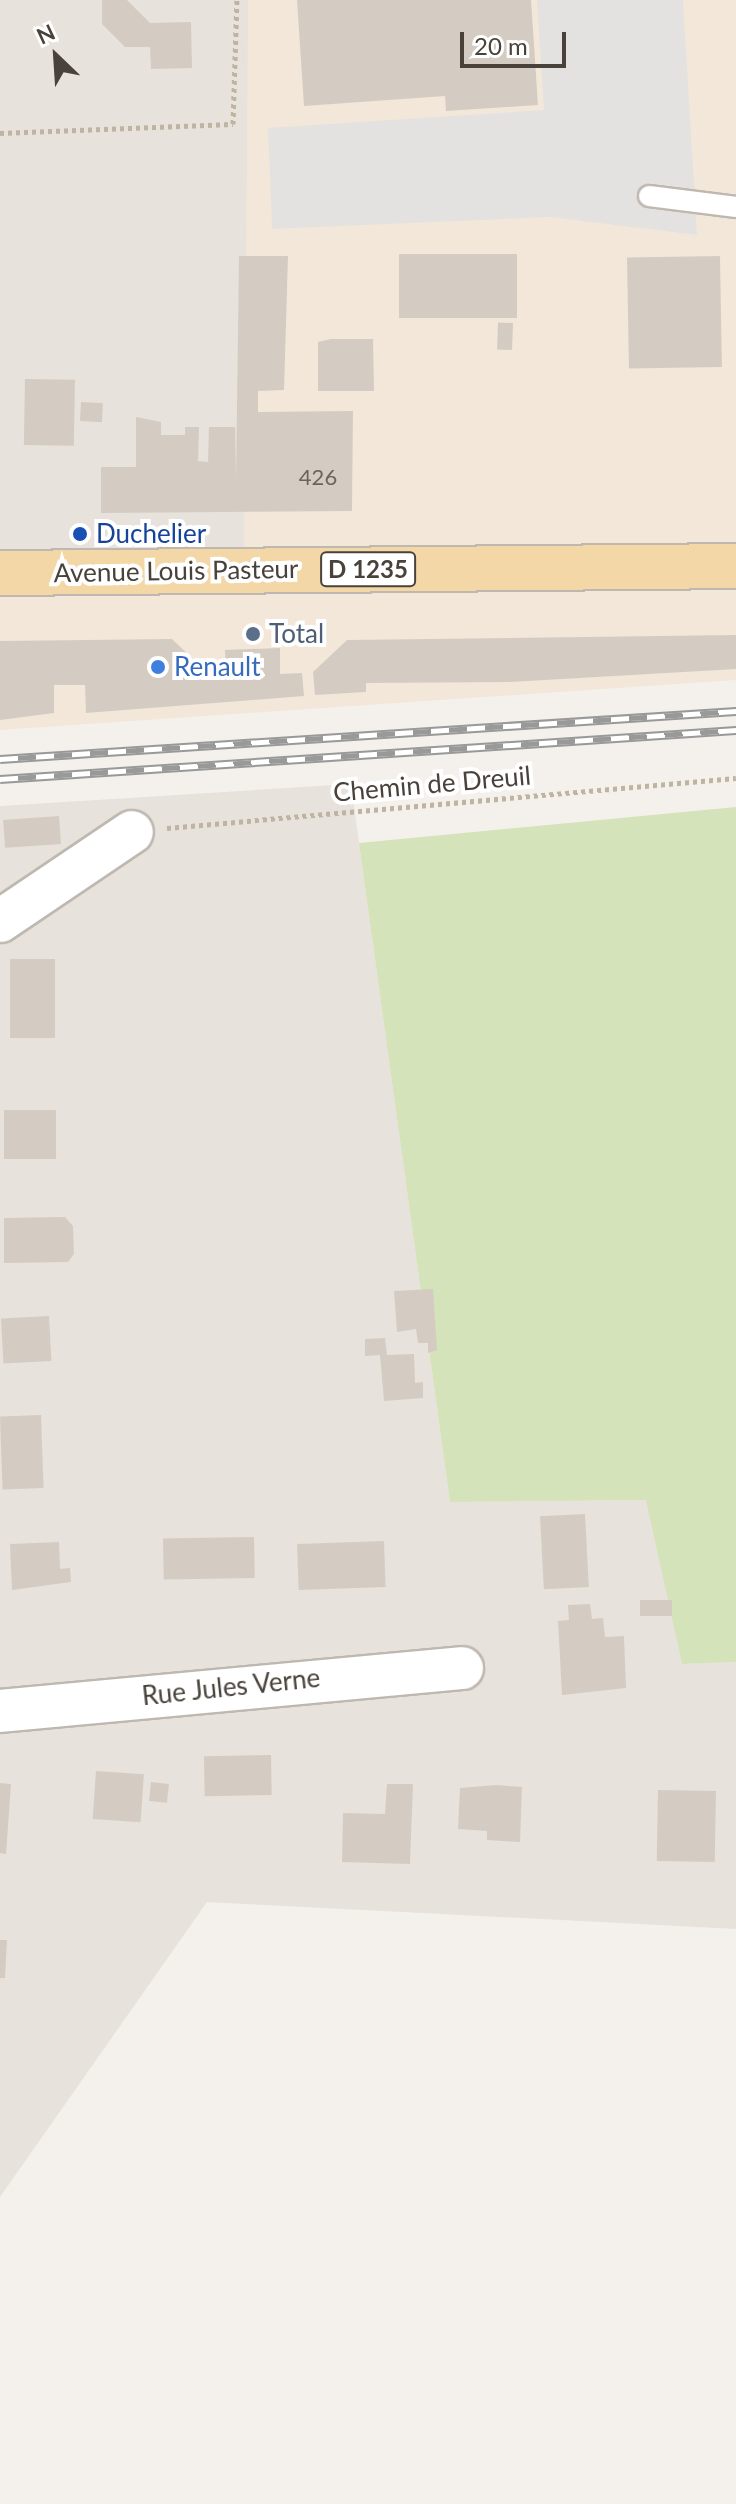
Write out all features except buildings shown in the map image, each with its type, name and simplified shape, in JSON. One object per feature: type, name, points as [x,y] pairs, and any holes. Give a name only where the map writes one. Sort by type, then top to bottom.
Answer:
[{"type":"main road","name":"Avenue Louis Pasteur","points":[[0,573],[736,566]]},
{"type":"street","points":[[0,921],[132,832]]},
{"type":"street","name":"Rue Jules Verne","points":[[0,1711],[462,1668]]},
{"type":"lane","points":[[649,196],[736,207]]},
{"type":"path","points":[[0,133],[233,124],[237,0]]},
{"type":"path","name":"Chemin de Dreuil","points":[[132,832],[736,778]]},
{"type":"shaded area","points":[[0,0],[248,0],[248,549],[0,549]]},
{"type":"shaded area","points":[[248,0],[736,0],[736,680],[0,730],[0,549],[244,549]]},
{"type":"shaded area","points":[[537,0],[683,0],[697,235],[550,217],[272,229],[268,128],[544,110]]},
{"type":"shaded area","points":[[351,784],[450,1502],[647,1500],[682,1664],[736,1662],[736,1929],[207,1902],[0,2197],[0,806]]},
{"type":"green space","points":[[736,807],[736,1662],[682,1664],[646,1500],[450,1502],[359,843]]},
{"type":"railway","points":[[0,759],[736,711]]},
{"type":"railway","points":[[0,779],[736,730]]},
{"type":"place","name":"Duchelier","points":[[80,534]]},
{"type":"place","name":"Total","points":[[253,634]]},
{"type":"place","name":"Renault","points":[[158,667]]}]
